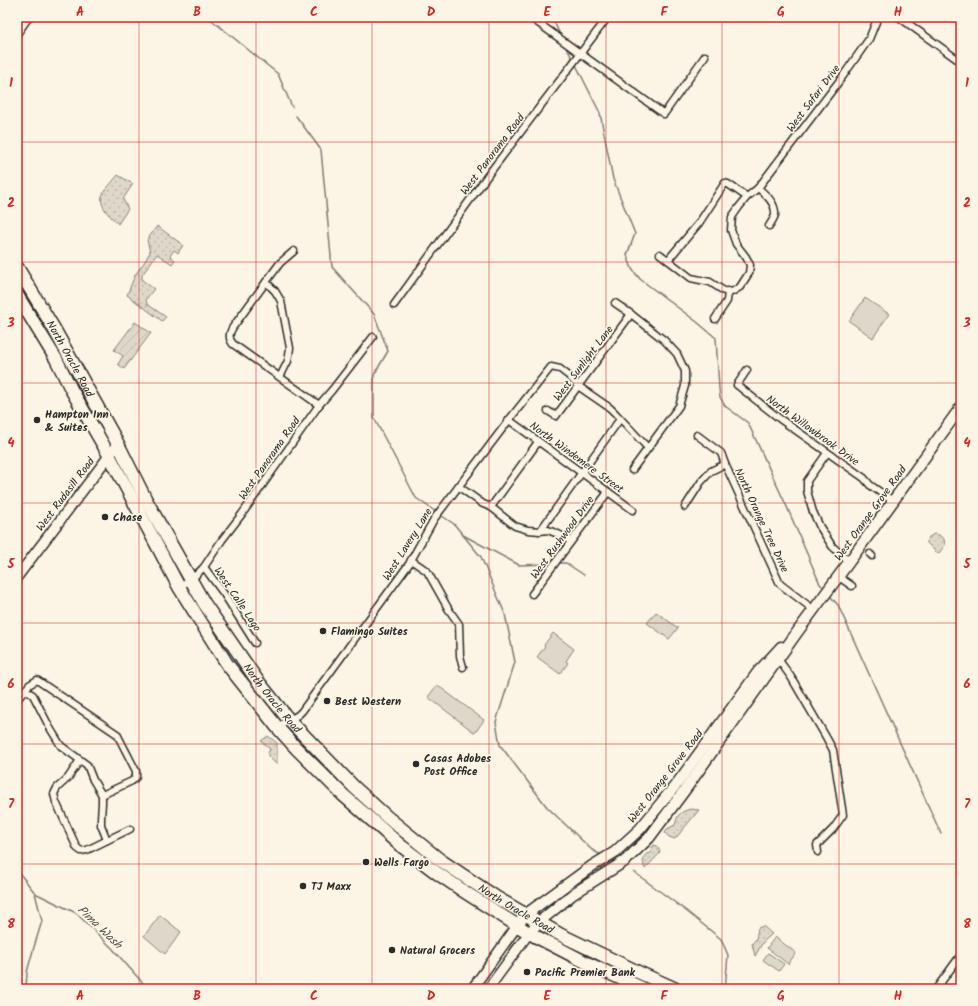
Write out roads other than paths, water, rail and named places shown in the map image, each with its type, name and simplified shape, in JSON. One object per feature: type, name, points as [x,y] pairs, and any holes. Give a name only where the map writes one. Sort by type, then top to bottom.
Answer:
[{"type":"highway","name":"North Oracle Road","points":[[17,267],[52,324],[118,444],[146,500],[204,603],[257,680],[289,720],[354,787],[402,830],[440,860],[525,915],[561,935],[676,989]]},
{"type":"highway","name":"North Oracle Road","points":[[17,295],[56,359],[71,390],[109,455],[179,587],[227,664],[277,727],[342,794],[400,845],[455,886],[529,934],[644,989]]},
{"type":"highway","points":[[40,332],[52,324]]},
{"type":"main road","name":"West Orange Grove Road","points":[[529,934],[539,922],[573,894],[625,861],[649,838],[688,787],[774,659],[798,631],[839,577],[961,407]]},
{"type":"main road","name":"West Orange Grove Road","points":[[517,926],[525,915],[585,871],[615,852],[640,829],[678,781],[758,672],[774,659]]},
{"type":"street","points":[[17,34],[29,17]]},
{"type":"street","points":[[530,17],[664,114],[705,56]]},
{"type":"street","name":"West Panorama Road","points":[[394,305],[488,175],[608,17]]},
{"type":"street","name":"West Safari Drive","points":[[728,292],[732,292],[740,287],[749,273],[750,265],[746,256],[736,244],[731,230],[732,217],[747,197],[758,188],[869,39],[878,17]]},
{"type":"street","points":[[898,17],[961,62]]},
{"type":"street","points":[[668,260],[699,223],[724,183],[728,184],[747,197]]},
{"type":"street","points":[[758,188],[767,196],[774,207],[775,216],[769,226]]},
{"type":"street","points":[[294,251],[280,263],[232,327],[227,336],[233,344],[319,405]]},
{"type":"street","points":[[660,254],[691,278],[710,282],[728,292],[727,301],[715,319]]},
{"type":"street","points":[[266,282],[275,291],[281,301],[290,348],[288,361],[280,377]]},
{"type":"street","points":[[615,303],[664,340],[678,354],[685,371],[685,386],[679,406],[632,470]]},
{"type":"street","name":"West Sunlight Lane","points":[[548,411],[556,416],[631,314]]},
{"type":"street","name":"West Panorama Road","points":[[179,587],[191,580],[204,567],[319,405],[373,337]]},
{"type":"street","name":"West Lavery Lane","points":[[277,727],[298,715],[302,711],[411,560],[440,510],[552,367],[560,369],[578,386]]},
{"type":"street","name":"North Willowbrook Drive","points":[[748,370],[737,385],[780,419],[864,478],[870,485],[893,501]]},
{"type":"street","points":[[578,386],[610,408],[648,448]]},
{"type":"street","points":[[540,531],[620,419]]},
{"type":"street","name":"North Windemere Street","points":[[509,420],[633,510]]},
{"type":"street","name":"North Orange Tree Drive","points":[[697,434],[721,453],[780,584],[814,610]]},
{"type":"street","points":[[491,506],[538,442]]},
{"type":"street","name":"West Rudasill Road","points":[[17,577],[118,444]]},
{"type":"street","points":[[827,453],[807,481],[807,491],[820,527],[832,546],[849,562]]},
{"type":"street","points":[[685,507],[701,482],[711,471],[725,464]]},
{"type":"street","points":[[458,486],[483,504],[491,506],[515,526],[528,530],[548,530],[571,542]]},
{"type":"street","name":"West Rushwood Drive","points":[[532,594],[608,492]]},
{"type":"street","points":[[411,560],[426,571],[458,624],[460,656],[464,667]]},
{"type":"street","name":"West Calle Lago","points":[[204,567],[224,594],[255,643]]},
{"type":"street","points":[[839,577],[852,586]]},
{"type":"street","points":[[774,659],[781,663],[791,677],[832,750],[844,815],[817,845],[818,852]]},
{"type":"street","points":[[17,700],[29,685],[37,680],[117,734],[136,771],[136,777],[132,781],[102,795]]},
{"type":"street","points":[[25,690],[33,695],[61,746],[87,766],[102,795],[100,818],[107,840]]},
{"type":"street","points":[[80,760],[68,778],[57,788],[54,794],[56,802],[77,848],[81,851],[86,850],[130,830]]},
{"type":"street","name":"West Orange Grove Road","points":[[472,989],[517,926]]},
{"type":"street","name":"West Orange Grove Road","points":[[488,989],[529,934]]},
{"type":"street","points":[[936,989],[961,955]]},
{"type":"waterway","points":[[208,17],[278,74],[292,107]]},
{"type":"waterway","points":[[552,17],[561,37]]},
{"type":"waterway","points":[[566,46],[573,60]]},
{"type":"waterway","points":[[575,63],[600,113],[613,179],[635,234],[627,255],[632,269],[640,279],[716,338],[720,397],[725,406],[748,423],[822,586]]},
{"type":"waterway","points":[[296,116],[321,150],[332,267],[374,314],[388,351],[374,375],[374,418],[416,498],[436,512]]},
{"type":"waterway","points":[[439,514],[454,524],[481,557],[505,614],[515,662],[496,722],[500,745],[547,807],[592,850],[601,855]]},
{"type":"waterway","points":[[463,535],[519,565],[550,564]]},
{"type":"waterway","points":[[560,563],[566,563],[584,575]]},
{"type":"waterway","points":[[830,596],[838,605],[941,834]]},
{"type":"waterway","name":"Pima Wash","points":[[17,870],[35,893],[76,913],[112,948],[148,989]]},
{"type":"waterway","points":[[634,872],[721,939],[728,955],[725,989]]},
{"type":"waterway","points":[[26,989],[27,972],[42,921],[35,893]]},
{"type":"place","name":"Hampton Inn & Suites","points":[[37,420]]},
{"type":"place","name":"Chase","points":[[105,517]]},
{"type":"place","name":"Flamingo Suites","points":[[323,631]]},
{"type":"place","name":"Best Western","points":[[327,701]]},
{"type":"place","name":"Casas Adobes Post Office","points":[[416,764]]},
{"type":"place","name":"Wells Fargo","points":[[366,862]]},
{"type":"place","name":"TJ Maxx","points":[[303,886]]},
{"type":"place","name":"Natural Grocers","points":[[392,950]]},
{"type":"place","name":"Pacific Premier Bank","points":[[527,972]]}]
